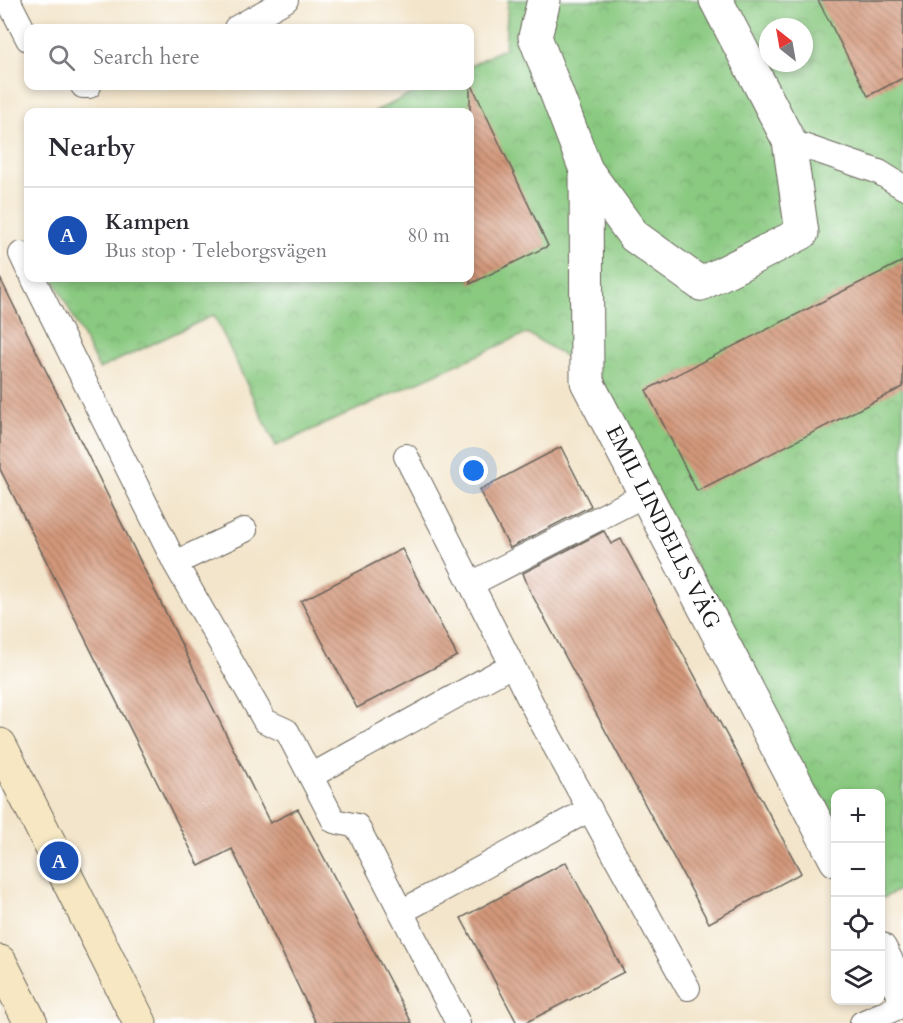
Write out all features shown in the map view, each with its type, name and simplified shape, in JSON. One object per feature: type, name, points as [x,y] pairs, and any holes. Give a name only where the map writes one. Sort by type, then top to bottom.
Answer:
[{"type":"main road","points":[[0,745],[140,1023]]},
{"type":"main road","points":[[0,962],[31,1023]]},
{"type":"street","name":"EMIL LINDELLS VÄG","points":[[544,0],[535,36],[586,171],[634,236],[702,284],[802,233],[789,141],[716,0]]},
{"type":"street","name":"EMIL LINDELLS VÄG","points":[[586,171],[588,382],[831,850]]},
{"type":"street","points":[[881,951],[903,994]]},
{"type":"lane","points":[[8,0],[24,31]]},
{"type":"lane","points":[[243,24],[286,0]]},
{"type":"lane","points":[[789,141],[879,172],[903,187]]},
{"type":"lane","points":[[35,282],[175,562],[265,721],[287,731],[334,821],[357,826],[458,1023]]},
{"type":"lane","points":[[406,456],[512,665],[688,988]]},
{"type":"lane","points":[[471,584],[645,494]]},
{"type":"lane","points":[[175,562],[245,530]]},
{"type":"lane","points":[[310,776],[512,665]]},
{"type":"lane","points":[[401,912],[590,809]]},
{"type":"lane","points":[[862,1023],[903,1005]]},
{"type":"green space","points":[[508,0],[903,0],[903,888],[885,897],[885,789],[831,789],[831,828],[598,376],[527,333],[276,446],[214,315],[99,369],[56,282],[474,282],[474,108],[382,108],[420,90],[474,90],[474,64],[505,48]]},
{"type":"building","points":[[818,0],[903,0],[903,78],[868,96]]},
{"type":"building","points":[[474,89],[548,246],[470,284],[474,282],[474,108],[470,108],[470,90]]},
{"type":"building","points":[[903,261],[903,387],[697,491],[646,390]]},
{"type":"building","points":[[0,278],[270,823],[298,809],[412,1023],[316,1023],[232,849],[199,866],[0,469]]},
{"type":"building","points":[[561,447],[591,506],[510,548],[479,490]]},
{"type":"building","points":[[604,531],[611,544],[621,539],[801,873],[709,923],[529,589],[523,573]]},
{"type":"building","points":[[402,549],[457,656],[357,708],[301,601]]},
{"type":"building","points":[[566,862],[624,972],[525,1023],[517,1023],[461,918]]},
{"type":"place","name":"Kampen","points":[[59,861]]}]
